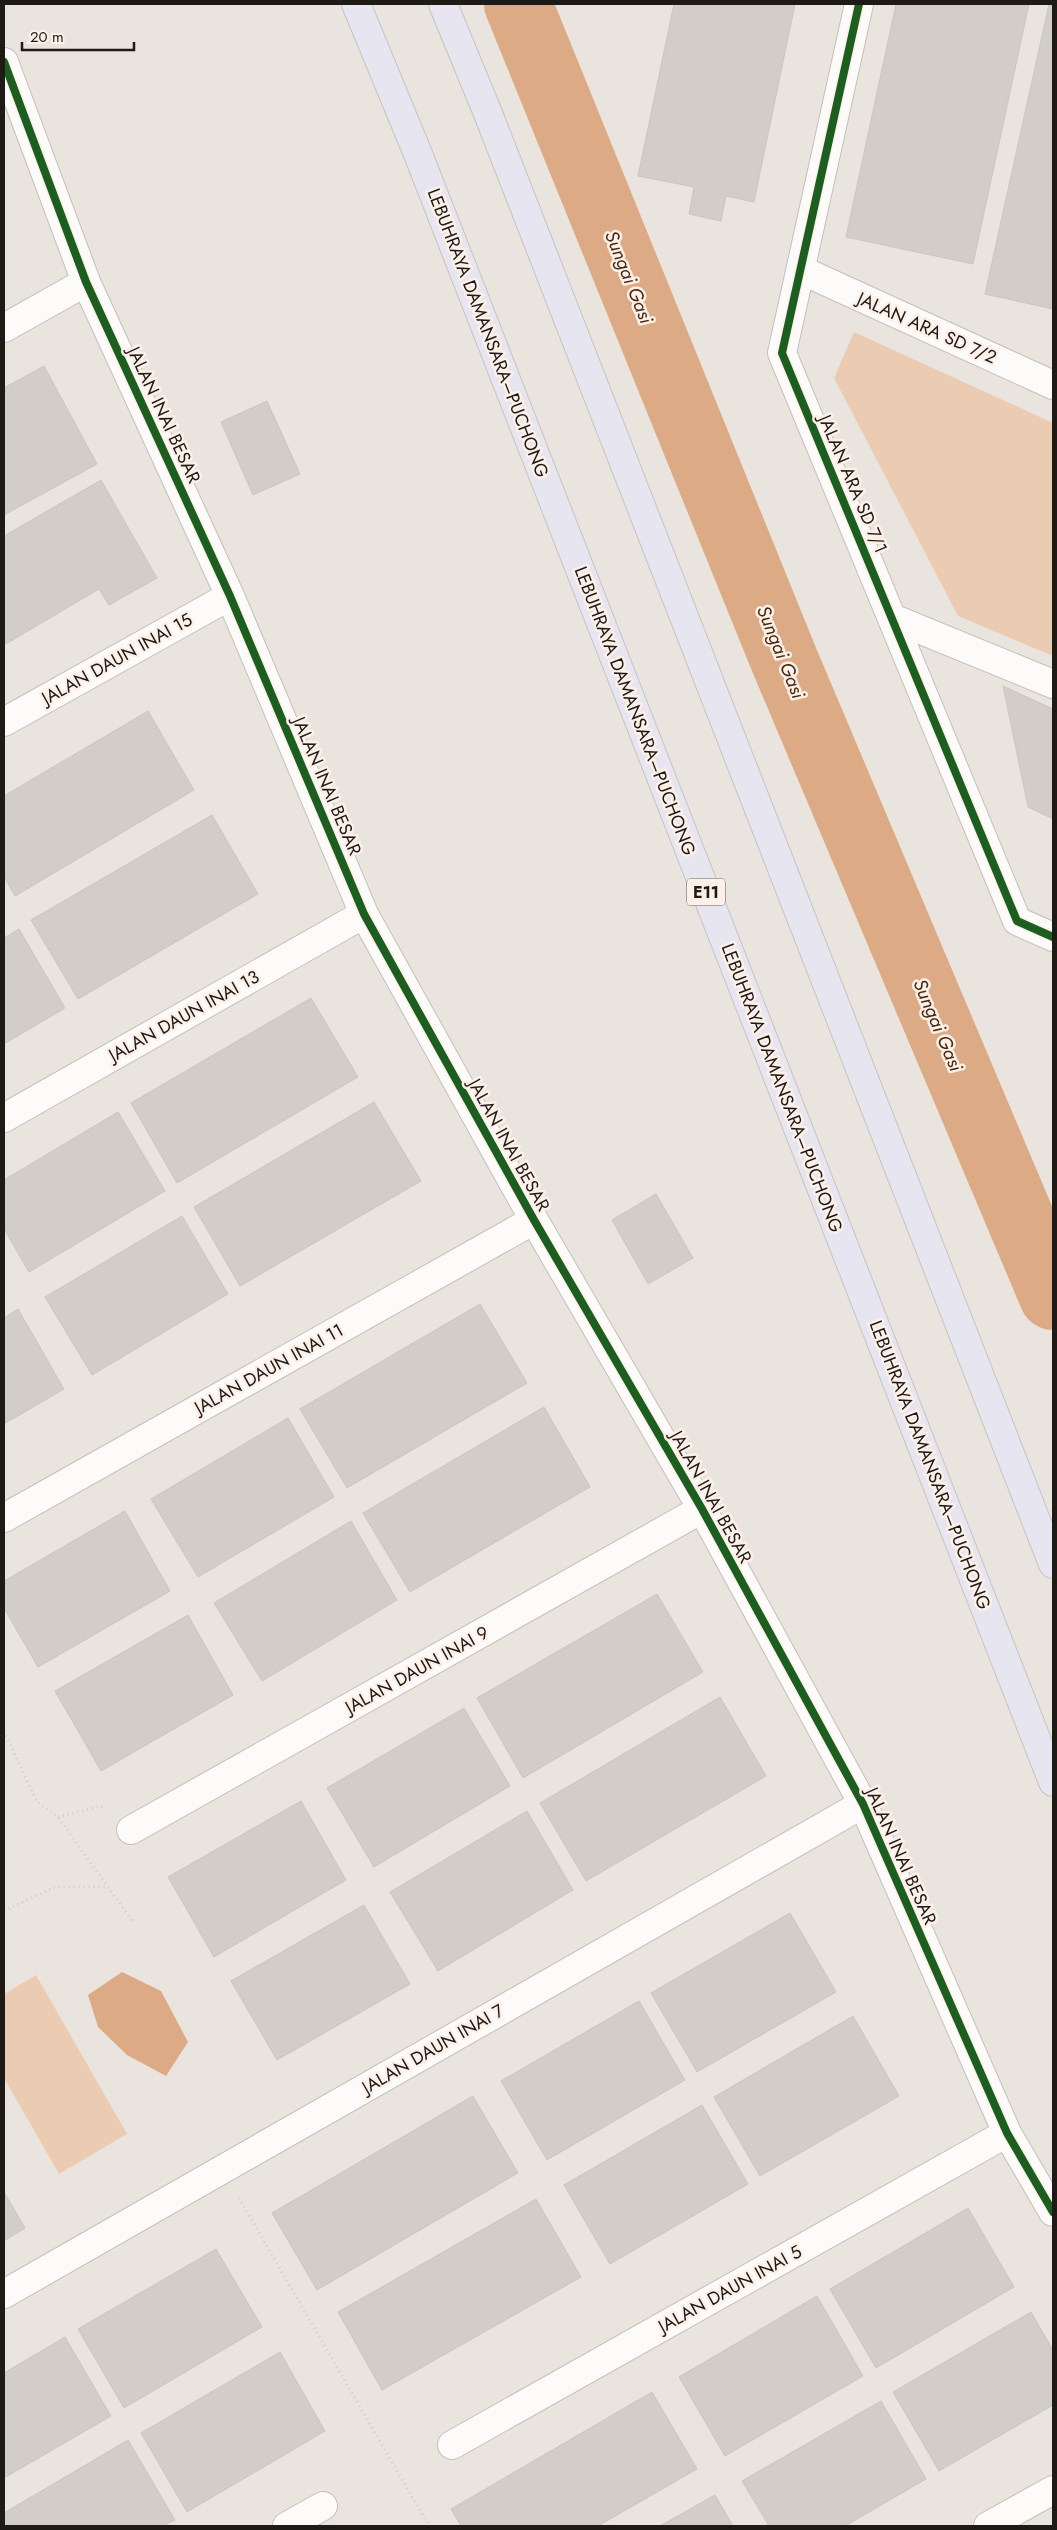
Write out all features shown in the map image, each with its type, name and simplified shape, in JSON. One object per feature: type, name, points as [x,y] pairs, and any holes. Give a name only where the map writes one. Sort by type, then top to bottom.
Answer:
[{"type":"highway","name":"LEBUHRAYA DAMANSARA–PUCHONG","points":[[356,4],[418,154],[1053,1782]]},
{"type":"highway","points":[[443,4],[489,116],[1053,1564]]},
{"type":"street","name":"JALAN ARA SD 7/1","points":[[859,4],[782,353],[1017,921],[1053,936]]},
{"type":"street","name":"JALAN INAI BESAR","points":[[4,62],[86,282],[230,596],[364,914],[534,1220],[702,1509],[863,1804],[1007,2133],[1053,2212]]},
{"type":"street","name":"JALAN ARA SD 7/2","points":[[801,270],[1053,385]]},
{"type":"street","points":[[4,328],[86,282]]},
{"type":"street","name":"JALAN DAUN INAI 15","points":[[4,722],[230,596]]},
{"type":"street","points":[[892,618],[1053,684]]},
{"type":"street","name":"JALAN DAUN INAI 13","points":[[4,1118],[364,914]]},
{"type":"street","name":"JALAN DAUN INAI 11","points":[[4,1518],[534,1220]]},
{"type":"street","name":"JALAN DAUN INAI 9","points":[[131,1830],[702,1509]]},
{"type":"street","name":"JALAN DAUN INAI 7","points":[[4,2294],[863,1804]]},
{"type":"street","name":"JALAN DAUN INAI 5","points":[[452,2445],[1007,2133]]},
{"type":"street","points":[[988,2526],[1053,2490]]},
{"type":"street","points":[[287,2526],[323,2506]]},
{"type":"path","points":[[4,1730],[37,1802],[58,1817],[133,1922]]},
{"type":"path","points":[[58,1817],[101,1806],[131,1830]]},
{"type":"path","points":[[4,1910],[55,1887],[108,1887]]},
{"type":"path","points":[[222,2169],[429,2526]]},
{"type":"shaded area","points":[[854,332],[1053,423],[1053,656],[958,616],[834,378]]},
{"type":"shaded area","points":[[122,1972],[161,1991],[188,2042],[166,2076],[127,2055],[98,2027],[88,1995]]},
{"type":"shaded area","points":[[36,1975],[127,2134],[59,2174],[4,2078],[4,1994]]},
{"type":"building","points":[[674,4],[795,4],[754,202],[726,196],[721,221],[689,214],[694,187],[638,176]]},
{"type":"building","points":[[896,4],[1029,4],[973,264],[846,237]]},
{"type":"building","points":[[1049,4],[1053,4],[1053,309],[985,294]]},
{"type":"building","points":[[44,366],[97,464],[4,515],[4,388]]},
{"type":"building","points":[[267,401],[300,474],[253,495],[221,422]]},
{"type":"building","points":[[101,480],[157,578],[109,605],[99,589],[4,645],[4,536]]},
{"type":"building","points":[[1003,686],[1053,709],[1053,819],[1028,807]]},
{"type":"building","points":[[148,711],[194,790],[15,896],[4,877],[4,796]]},
{"type":"building","points":[[212,815],[258,894],[78,999],[31,920]]},
{"type":"building","points":[[19,929],[65,1008],[4,1044],[4,938]]},
{"type":"building","points":[[311,998],[358,1077],[177,1183],[131,1103]]},
{"type":"building","points":[[374,1102],[421,1181],[240,1286],[194,1207]]},
{"type":"building","points":[[118,1112],[165,1191],[29,1272],[4,1229],[4,1180]]},
{"type":"building","points":[[656,1194],[693,1258],[648,1284],[612,1220]]},
{"type":"building","points":[[182,1216],[228,1294],[92,1375],[45,1297]]},
{"type":"building","points":[[480,1304],[527,1383],[347,1488],[300,1409]]},
{"type":"building","points":[[18,1309],[64,1389],[4,1424],[4,1318]]},
{"type":"building","points":[[544,1407],[590,1487],[410,1592],[363,1513]]},
{"type":"building","points":[[288,1418],[334,1497],[198,1577],[151,1499]]},
{"type":"building","points":[[125,1511],[170,1591],[38,1667],[4,1608],[4,1581]]},
{"type":"building","points":[[351,1521],[397,1600],[262,1681],[214,1603]]},
{"type":"building","points":[[657,1594],[703,1672],[523,1778],[477,1698]]},
{"type":"building","points":[[188,1615],[233,1695],[101,1771],[55,1691]]},
{"type":"building","points":[[720,1697],[766,1776],[586,1881],[540,1803]]},
{"type":"building","points":[[464,1708],[510,1786],[374,1867],[327,1788]]},
{"type":"building","points":[[301,1801],[346,1880],[214,1957],[168,1877]]},
{"type":"building","points":[[527,1811],[573,1890],[438,1971],[390,1892]]},
{"type":"building","points":[[364,1905],[410,1984],[277,2060],[231,1981]]},
{"type":"building","points":[[790,1913],[836,1992],[697,2072],[651,1993]]},
{"type":"building","points":[[639,2001],[685,2080],[547,2160],[501,2081]]},
{"type":"building","points":[[853,2016],[899,2096],[760,2176],[714,2097]]},
{"type":"building","points":[[473,2096],[518,2173],[317,2290],[272,2213]]},
{"type":"building","points":[[702,2105],[748,2184],[610,2264],[564,2185]]},
{"type":"building","points":[[4,2192],[25,2228],[4,2241]]},
{"type":"building","points":[[536,2199],[581,2277],[382,2390],[338,2312]]},
{"type":"building","points":[[968,2208],[1014,2287],[876,2368],[830,2289]]},
{"type":"building","points":[[216,2249],[262,2327],[124,2408],[78,2329]]},
{"type":"building","points":[[817,2296],[863,2376],[725,2456],[679,2377]]},
{"type":"building","points":[[1031,2312],[1053,2350],[1053,2405],[939,2471],[893,2392]]},
{"type":"building","points":[[65,2337],[111,2416],[4,2478],[4,2373]]},
{"type":"building","points":[[280,2352],[325,2431],[187,2512],[141,2433]]},
{"type":"building","points":[[652,2392],[697,2469],[598,2526],[461,2526],[451,2509]]},
{"type":"building","points":[[881,2401],[926,2479],[845,2526],[769,2526],[742,2481]]},
{"type":"building","points":[[128,2440],[175,2520],[163,2526],[4,2526],[4,2513]]},
{"type":"building","points":[[715,2495],[733,2526],[660,2526]]},
{"type":"waterway","name":"Sungai Gasi","points":[[518,4],[783,657],[1053,1296]]},
{"type":"cycle path","points":[[859,4],[782,353],[1017,921],[1053,937]]},
{"type":"cycle path","points":[[4,62],[86,282],[230,596],[364,914],[534,1220],[702,1509],[863,1804],[1007,2133],[1053,2212]]}]
